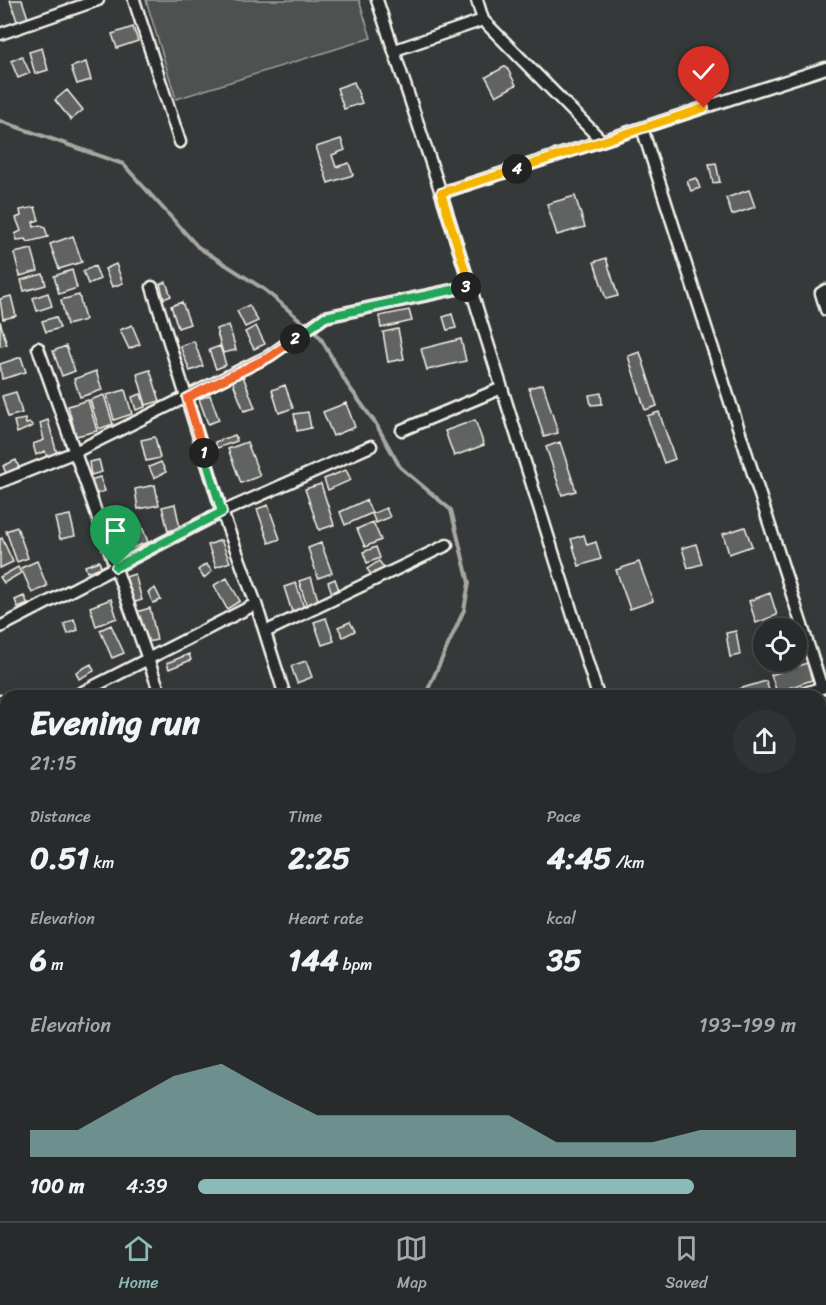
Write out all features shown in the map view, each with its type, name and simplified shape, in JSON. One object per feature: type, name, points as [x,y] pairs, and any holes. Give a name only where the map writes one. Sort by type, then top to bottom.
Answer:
[{"type":"street","points":[[0,34],[98,0]]},
{"type":"street","points":[[134,0],[180,142]]},
{"type":"street","points":[[377,0],[441,193],[596,690]]},
{"type":"street","points":[[477,0],[483,20],[602,141]]},
{"type":"street","points":[[395,50],[483,20]]},
{"type":"street","points":[[441,193],[826,68]]},
{"type":"street","points":[[642,128],[824,687]]},
{"type":"street","points":[[0,482],[75,453],[269,357],[325,317],[470,286]]},
{"type":"street","points":[[152,287],[222,512],[256,604],[283,690]]},
{"type":"street","points":[[826,290],[821,293],[826,310]]},
{"type":"street","points":[[38,348],[158,690]]},
{"type":"street","points":[[402,430],[502,388]]},
{"type":"street","points":[[0,627],[222,512],[371,446]]},
{"type":"street","points":[[265,632],[447,545]]},
{"type":"street","points":[[87,690],[256,604]]},
{"type":"shaded area","points":[[146,0],[359,0],[371,38],[176,99]]},
{"type":"building","points":[[10,0],[22,0],[28,18],[17,21]]},
{"type":"building","points":[[133,27],[138,41],[117,48],[112,34]]},
{"type":"building","points":[[42,48],[48,70],[35,74],[29,52]]},
{"type":"building","points":[[22,56],[30,73],[18,78],[11,61]]},
{"type":"building","points":[[86,62],[91,80],[77,84],[71,67]]},
{"type":"building","points":[[506,66],[516,85],[496,96],[486,77]]},
{"type":"building","points":[[354,82],[362,103],[344,109],[337,88]]},
{"type":"building","points":[[67,90],[83,110],[71,120],[55,100]]},
{"type":"building","points":[[341,139],[345,150],[332,155],[336,167],[349,163],[353,175],[328,183],[316,147]]},
{"type":"building","points":[[716,163],[720,182],[713,183],[709,164]]},
{"type":"building","points":[[696,178],[700,188],[691,191],[687,181]]},
{"type":"building","points":[[749,190],[755,207],[732,215],[726,198]]},
{"type":"building","points":[[575,196],[585,227],[557,235],[547,204]]},
{"type":"building","points":[[35,207],[39,220],[33,222],[34,227],[40,225],[45,228],[48,237],[28,242],[26,239],[17,240],[15,234],[21,231],[16,218],[21,216],[20,210]]},
{"type":"building","points":[[73,236],[82,262],[59,269],[50,244]]},
{"type":"building","points":[[32,249],[38,271],[20,276],[14,253]]},
{"type":"building","points":[[606,258],[618,296],[606,299],[594,262]]},
{"type":"building","points":[[116,264],[123,283],[112,287],[105,269]]},
{"type":"building","points":[[95,266],[100,279],[88,284],[83,271]]},
{"type":"building","points":[[72,270],[77,288],[59,294],[54,276]]},
{"type":"building","points":[[43,274],[46,285],[24,291],[21,280]]},
{"type":"building","points":[[166,282],[171,296],[164,299],[160,284]]},
{"type":"building","points":[[48,293],[52,306],[37,311],[33,298]]},
{"type":"building","points":[[79,295],[85,320],[67,325],[61,300]]},
{"type":"building","points":[[11,296],[16,316],[3,319],[0,299]]},
{"type":"building","points":[[182,302],[190,324],[178,328],[171,306]]},
{"type":"building","points":[[249,305],[258,321],[245,327],[237,311]]},
{"type":"building","points":[[409,310],[412,321],[381,328],[379,316]]},
{"type":"building","points":[[452,314],[456,328],[447,330],[443,317]]},
{"type":"building","points":[[56,317],[60,328],[46,332],[42,321]]},
{"type":"building","points":[[0,321],[7,345],[0,346]]},
{"type":"building","points":[[132,325],[140,344],[129,349],[120,330]]},
{"type":"building","points":[[229,325],[236,350],[223,353],[216,329]]},
{"type":"building","points":[[256,326],[265,344],[254,349],[245,332]]},
{"type":"building","points":[[398,329],[404,359],[388,362],[383,332]]},
{"type":"building","points":[[461,339],[466,361],[427,370],[421,349]]},
{"type":"building","points":[[194,341],[203,366],[190,371],[180,346]]},
{"type":"building","points":[[66,346],[75,371],[62,376],[53,351]]},
{"type":"building","points":[[220,346],[226,365],[216,369],[209,350]]},
{"type":"building","points":[[640,352],[657,406],[645,410],[628,356]]},
{"type":"building","points":[[21,357],[26,372],[2,379],[0,364]]},
{"type":"building","points":[[150,370],[160,401],[146,405],[137,374]]},
{"type":"building","points":[[96,371],[102,390],[80,397],[74,379]]},
{"type":"building","points":[[243,376],[255,408],[244,411],[232,380]]},
{"type":"building","points":[[543,384],[558,433],[544,437],[529,388]]},
{"type":"building","points":[[285,385],[293,408],[279,413],[272,390]]},
{"type":"building","points":[[125,390],[132,414],[114,420],[107,395]]},
{"type":"building","points":[[16,392],[22,413],[8,417],[2,396]]},
{"type":"building","points":[[601,393],[602,404],[591,405],[589,395]]},
{"type":"building","points":[[141,394],[145,407],[136,410],[132,397]]},
{"type":"building","points":[[104,395],[113,424],[99,429],[90,400]]},
{"type":"building","points":[[210,395],[219,420],[208,424],[199,399]]},
{"type":"building","points":[[88,400],[97,431],[76,436],[68,406]]},
{"type":"building","points":[[346,403],[355,427],[333,436],[323,412]]},
{"type":"building","points":[[308,412],[311,428],[297,431],[294,414]]},
{"type":"building","points":[[659,412],[675,459],[664,463],[647,416]]},
{"type":"building","points":[[25,419],[26,424],[30,423],[33,426],[17,433],[14,421]]},
{"type":"building","points":[[48,420],[57,454],[47,457],[45,451],[36,455],[33,444],[44,440],[40,423]]},
{"type":"building","points":[[475,420],[484,445],[454,456],[445,431]]},
{"type":"building","points":[[235,435],[237,441],[217,448],[215,442]]},
{"type":"building","points":[[155,437],[160,458],[146,461],[141,440]]},
{"type":"building","points":[[247,442],[260,476],[241,483],[228,449]]},
{"type":"building","points":[[560,442],[576,491],[562,495],[546,447]]},
{"type":"building","points":[[16,460],[21,473],[8,478],[3,466]]},
{"type":"building","points":[[99,460],[102,472],[91,475],[89,462]]},
{"type":"building","points":[[161,462],[166,472],[154,478],[149,467]]},
{"type":"building","points":[[346,470],[351,480],[328,490],[324,479]]},
{"type":"building","points":[[100,477],[105,491],[95,494],[90,480]]},
{"type":"building","points":[[321,484],[334,525],[319,530],[305,489]]},
{"type":"building","points":[[155,485],[159,505],[138,509],[135,489]]},
{"type":"building","points":[[366,500],[372,513],[345,525],[340,512]]},
{"type":"building","points":[[175,504],[180,528],[168,531],[162,507]]},
{"type":"building","points":[[268,505],[280,539],[269,543],[257,509]]},
{"type":"building","points":[[386,508],[390,517],[376,523],[372,514]]},
{"type":"building","points":[[70,515],[75,536],[60,539],[55,518]]},
{"type":"building","points":[[373,522],[381,540],[365,547],[357,529]]},
{"type":"building","points":[[141,524],[148,542],[132,548],[124,530]]},
{"type":"building","points":[[17,527],[28,558],[17,562],[6,531]]},
{"type":"building","points":[[745,527],[752,546],[729,554],[723,534]]},
{"type":"building","points":[[584,535],[587,545],[596,542],[601,559],[579,566],[571,539]]},
{"type":"building","points":[[2,538],[13,562],[0,568],[0,539]]},
{"type":"building","points":[[221,540],[230,562],[216,567],[208,545]]},
{"type":"building","points":[[321,543],[332,573],[318,578],[308,548]]},
{"type":"building","points":[[696,544],[702,564],[688,568],[682,548]]},
{"type":"building","points":[[376,547],[380,558],[367,563],[363,552]]},
{"type":"building","points":[[37,561],[47,586],[32,593],[21,568]]},
{"type":"building","points":[[99,561],[101,567],[87,572],[85,566]]},
{"type":"building","points":[[379,561],[385,569],[373,577],[367,569]]},
{"type":"building","points":[[639,562],[653,601],[630,609],[616,570]]},
{"type":"building","points":[[206,564],[212,571],[204,578],[198,570]]},
{"type":"building","points":[[18,567],[21,573],[4,583],[0,577]]},
{"type":"building","points":[[135,574],[142,600],[129,604],[122,578]]},
{"type":"building","points":[[311,577],[319,603],[307,607],[299,581]]},
{"type":"building","points":[[227,578],[240,601],[227,609],[214,585]]},
{"type":"building","points":[[335,579],[340,593],[333,596],[328,582]]},
{"type":"building","points":[[296,583],[304,608],[292,612],[284,587]]},
{"type":"building","points":[[155,588],[161,600],[153,603],[148,592]]},
{"type":"building","points":[[770,593],[777,615],[769,618],[754,618],[749,601]]},
{"type":"building","points":[[24,596],[28,604],[18,608],[15,600]]},
{"type":"building","points":[[111,599],[117,618],[96,626],[90,607]]},
{"type":"building","points":[[150,608],[157,640],[142,643],[136,612]]},
{"type":"building","points":[[326,618],[334,641],[322,645],[314,622]]},
{"type":"building","points":[[74,619],[78,630],[68,634],[64,624]]},
{"type":"building","points":[[350,622],[355,631],[343,637],[338,627]]},
{"type":"building","points":[[111,625],[124,653],[112,658],[100,630]]},
{"type":"building","points":[[736,631],[740,655],[730,657],[726,633]]},
{"type":"building","points":[[189,654],[191,660],[169,669],[167,663]]},
{"type":"building","points":[[306,661],[312,677],[297,683],[291,666]]},
{"type":"building","points":[[807,663],[812,680],[776,690],[771,675],[780,672],[807,672]]},
{"type":"building","points":[[91,664],[94,671],[79,679],[76,672]]},
{"type":"building","points":[[766,681],[769,690],[739,690]]},
{"type":"waterway","points":[[0,121],[123,164],[198,247],[265,290],[320,337],[347,384],[376,424],[400,467],[451,510],[469,583],[464,610],[428,690]]},
{"type":"route","points":[[116,567],[222,512],[187,398],[269,357],[325,317],[470,286],[441,193],[704,108]]}]
